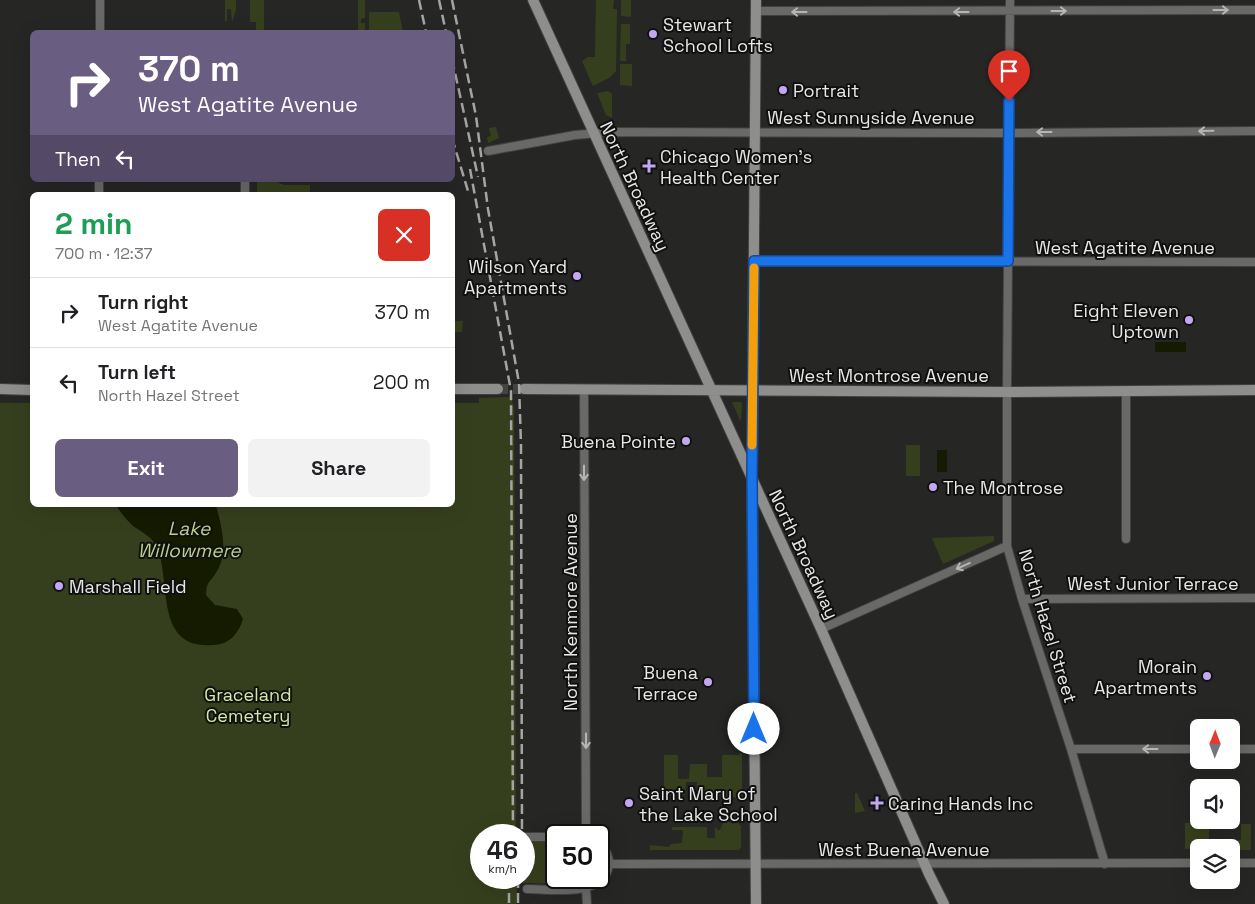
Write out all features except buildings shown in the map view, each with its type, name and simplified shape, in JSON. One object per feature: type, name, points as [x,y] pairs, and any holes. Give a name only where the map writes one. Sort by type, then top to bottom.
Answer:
[{"type":"main road","name":"North Broadway","points":[[533,0],[752,478],[944,904]]},
{"type":"main road","points":[[756,0],[752,478],[756,904]]},
{"type":"main road","points":[[455,390],[498,389]]},
{"type":"main road","name":"West Montrose Avenue","points":[[524,389],[1007,392],[1255,390]]},
{"type":"main road","points":[[0,390],[30,390]]},
{"type":"street","points":[[100,0],[100,30]]},
{"type":"street","name":"North Hazel Street","points":[[1010,0],[1007,546],[1105,864]]},
{"type":"street","points":[[756,11],[1010,12],[1255,10]]},
{"type":"street","name":"West Sunnyside Avenue","points":[[488,151],[594,133],[1255,131]]},
{"type":"street","name":"West Agatite Avenue","points":[[754,261],[1255,262]]},
{"type":"street","name":"North Kenmore Avenue","points":[[584,390],[586,824]]},
{"type":"street","points":[[1126,392],[1126,539]]},
{"type":"street","points":[[821,630],[1007,546]]},
{"type":"street","name":"West Junior Terrace","points":[[1022,599],[1255,598]]},
{"type":"street","points":[[1071,749],[1190,749]]},
{"type":"street","points":[[1240,749],[1255,749]]},
{"type":"street","name":"West Buena Avenue","points":[[610,864],[1190,863]]},
{"type":"street","points":[[1240,863],[1255,863]]},
{"type":"street","points":[[586,889],[587,904]]},
{"type":"green space","points":[[225,0],[236,0],[236,10],[232,22],[231,9],[227,9],[227,21],[225,21]]},
{"type":"green space","points":[[250,0],[264,0],[264,30],[256,30],[256,22],[250,22]]},
{"type":"green space","points":[[358,0],[365,0],[365,18],[361,19],[361,23],[365,23],[365,30],[358,30]]},
{"type":"green space","points":[[596,0],[614,0],[613,9],[617,9],[616,71],[609,78],[593,86],[582,61],[588,57],[595,57]]},
{"type":"green space","points":[[621,0],[631,0],[631,17],[621,16]]},
{"type":"green space","points":[[369,12],[399,12],[403,30],[369,30]]},
{"type":"green space","points":[[621,24],[630,24],[630,44],[626,44],[626,61],[620,61]]},
{"type":"green space","points":[[620,64],[632,64],[632,86],[620,85]]},
{"type":"green space","points":[[608,91],[612,94],[612,118],[606,115],[597,93]]},
{"type":"green space","points":[[496,127],[499,138],[488,143],[487,137],[491,136],[489,128]]},
{"type":"green space","points":[[257,182],[310,185],[310,192],[257,192]]},
{"type":"green space","points":[[455,321],[463,321],[462,332],[455,332]]},
{"type":"green space","name":"Graceland Cemetery","points":[[511,397],[514,409],[516,824],[470,824],[470,889],[517,889],[516,904],[0,904],[0,403],[30,403],[30,507],[455,507],[455,403],[479,403],[479,398]]},
{"type":"green space","points":[[732,402],[742,402],[741,421],[740,420]]},
{"type":"green space","points":[[906,445],[920,445],[920,476],[906,476]]},
{"type":"green space","points":[[994,536],[994,541],[943,564],[932,538]]},
{"type":"green space","points":[[742,753],[742,796],[739,799],[734,797],[722,799],[722,796],[697,795],[697,782],[686,782],[685,795],[664,795],[664,755],[678,755],[678,779],[689,779],[690,764],[707,764],[707,777],[722,777],[722,755],[739,755]]},
{"type":"green space","points":[[855,793],[857,793],[865,811],[855,813]]},
{"type":"green space","points":[[730,822],[732,824],[738,823],[741,826],[741,847],[739,850],[650,850],[650,845],[669,847],[671,844],[682,843],[683,830],[672,830],[672,827],[707,827],[707,838],[715,838],[715,827],[720,830],[723,823]]},
{"type":"green space","points":[[1185,823],[1190,823],[1190,829],[1209,829],[1209,839],[1190,839],[1190,849],[1185,849]]},
{"type":"green space","points":[[1241,824],[1251,824],[1251,850],[1240,850]]},
{"type":"green space","name":"Graceland Cemetery","points":[[535,842],[545,842],[545,884],[535,884]]},
{"type":"water","points":[[1155,342],[1186,342],[1186,352],[1155,352]]},
{"type":"water","points":[[937,450],[947,450],[947,472],[937,472]]},
{"type":"water","name":"Lake Willowmere","points":[[118,507],[216,507],[223,538],[223,555],[221,564],[208,584],[206,595],[215,605],[237,609],[243,619],[233,637],[225,643],[214,645],[195,644],[182,637],[174,627],[169,613],[158,549],[151,538],[133,526]]},
{"type":"tunnel","points":[[498,389],[524,389]]},
{"type":"railway","points":[[419,0],[426,30]]},
{"type":"railway","points":[[439,0],[446,30]]},
{"type":"railway","points":[[452,0],[476,116],[488,209],[519,383],[521,445],[522,824]]},
{"type":"railway","points":[[455,73],[478,177]]},
{"type":"railway","points":[[455,148],[468,191]]},
{"type":"railway","points":[[470,169],[511,391],[513,824]]},
{"type":"railway","points":[[509,889],[509,904]]},
{"type":"railway","points":[[518,889],[518,904]]},
{"type":"slow traffic","points":[[752,445],[754,268]]},
{"type":"place","name":"Stewart School Lofts","points":[[653,34]]},
{"type":"place","name":"Portrait","points":[[783,90]]},
{"type":"place","name":"Chicago Women's Health Center","points":[[649,166]]},
{"type":"place","name":"Wilson Yard Apartments","points":[[577,276]]},
{"type":"place","name":"Eight Eleven Uptown","points":[[1189,320]]},
{"type":"place","name":"Buena Pointe","points":[[686,441]]},
{"type":"place","name":"The Montrose","points":[[933,487]]},
{"type":"place","name":"Marshall Field","points":[[59,586]]},
{"type":"place","name":"Morain Apartments","points":[[1207,676]]},
{"type":"place","name":"Buena Terrace","points":[[708,682]]},
{"type":"place","name":"Saint Mary of the Lake School","points":[[629,803]]},
{"type":"place","name":"Caring Hands Inc","points":[[877,803]]},
{"type":"route","points":[[754,729],[752,478],[754,261],[1008,261],[1009,101]]}]
